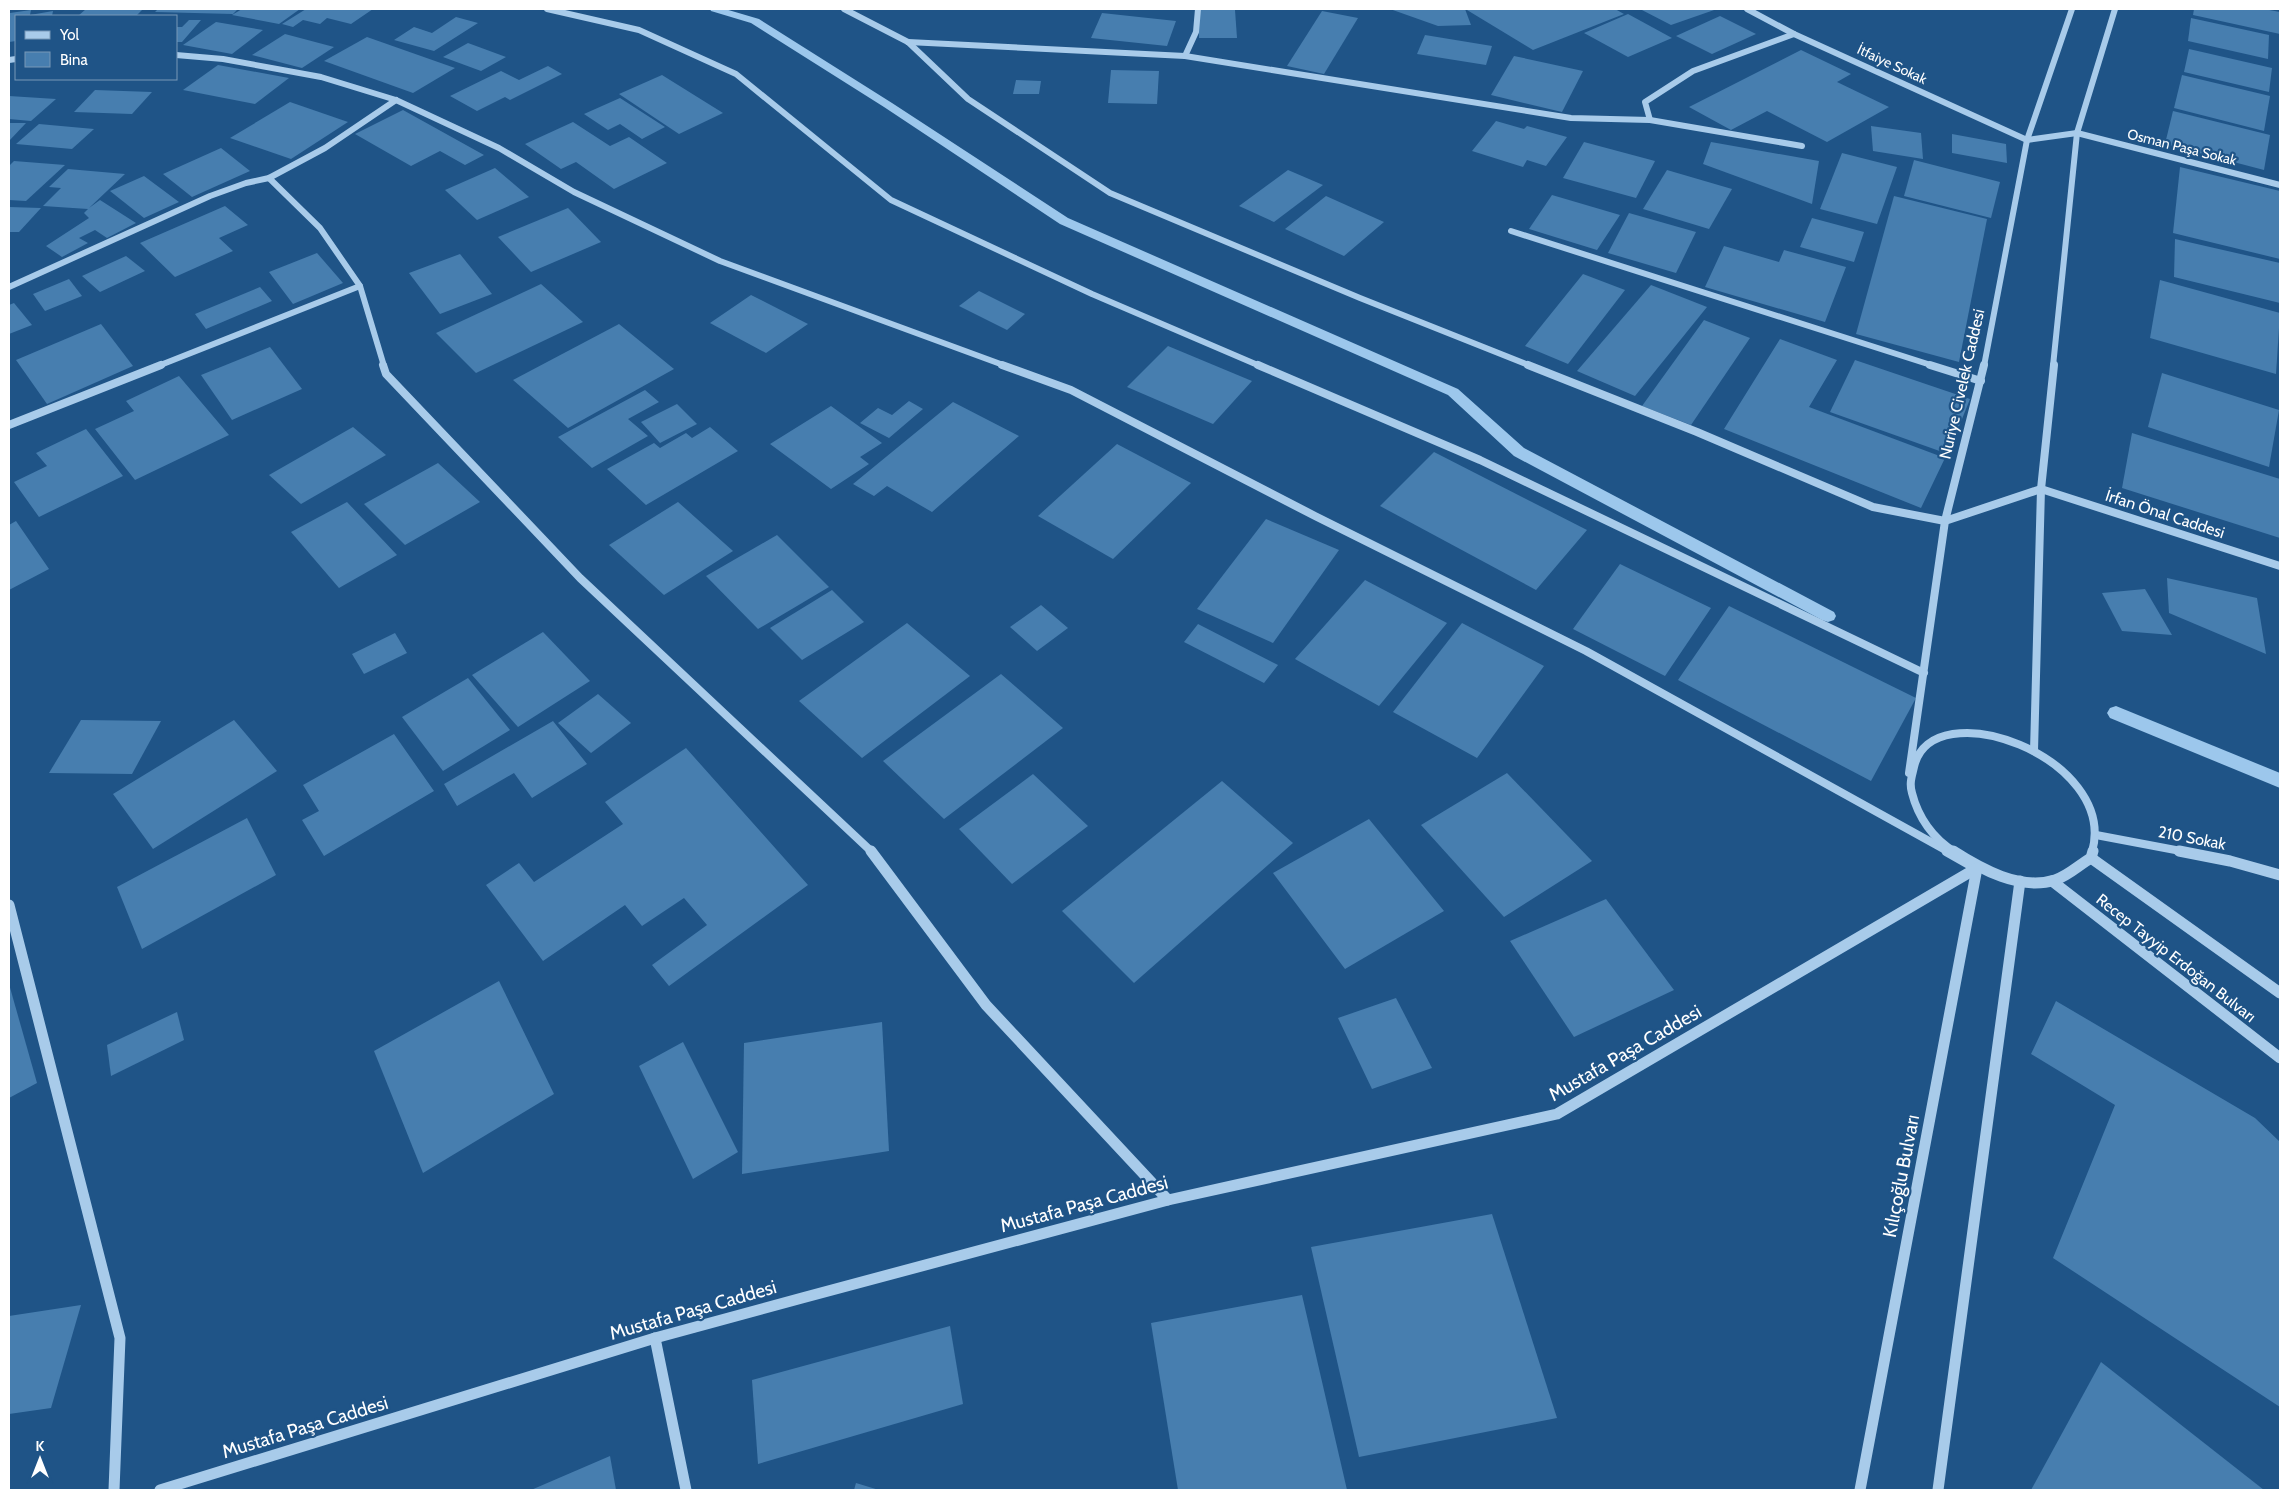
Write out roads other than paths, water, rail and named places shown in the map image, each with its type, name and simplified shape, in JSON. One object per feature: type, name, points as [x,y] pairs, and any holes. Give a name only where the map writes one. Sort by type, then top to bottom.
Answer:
[{"type":"street","points":[[547,9],[639,30],[736,74],[891,200],[1092,294],[1480,460],[1924,673]]},
{"type":"street","points":[[844,9],[908,42],[968,99],[1110,193],[1360,298],[1697,432],[1873,507],[1946,521],[2041,489]]},
{"type":"street","points":[[1185,56],[1196,32],[1198,9]]},
{"type":"street","name":"İtfaiye Sokak","points":[[1747,9],[1794,34],[2027,140]]},
{"type":"street","name":"Nuriye Civelek Caddesi","points":[[2052,881],[2020,881],[1977,868],[1946,848],[1924,824],[1911,797],[1909,773],[1946,521],[1981,381],[2027,140],[2072,9]]},
{"type":"street","points":[[2034,751],[2041,489],[2077,133],[2115,9]]},
{"type":"street","points":[[1650,120],[1645,102],[1693,71],[1794,34]]},
{"type":"street","points":[[908,42],[1185,56],[1571,118],[1650,120],[1802,146]]},
{"type":"street","points":[[178,55],[223,59],[321,77],[396,100],[499,148],[574,192],[720,261],[1071,390],[1324,520],[1586,651],[1977,868]]},
{"type":"street","points":[[9,287],[210,196],[246,183],[269,178],[325,148],[396,100]]},
{"type":"street","points":[[2027,140],[2077,133]]},
{"type":"street","name":"Osman Paşa Sokak","points":[[2077,133],[2280,185]]},
{"type":"street","points":[[269,178],[320,228],[360,286],[386,374],[580,578],[870,848],[986,1005],[1168,1200]]},
{"type":"street","points":[[1511,231],[1981,381]]},
{"type":"street","points":[[9,425],[360,286]]},
{"type":"street","name":"İrfan Önal Caddesi","points":[[2041,489],[2280,566]]},
{"type":"street","points":[[1909,773],[1920,750],[1945,736],[1972,733],[2003,738],[2034,751],[2050,761],[2076,784],[2092,810],[2096,835],[2091,858],[2052,881]]},
{"type":"street","name":"210 Sokak","points":[[2096,835],[2230,861],[2280,875]]},
{"type":"street","name":"Recep Tayyip Erdoğan Bulvarı","points":[[2091,858],[2280,993]]},
{"type":"street","name":"Mustafa Paşa Caddesi","points":[[160,1490],[655,1338],[1168,1200],[1557,1114],[1977,868]]},
{"type":"street","name":"Kılıçoğlu Bulvarı","points":[[1860,1490],[1977,868]]},
{"type":"street","points":[[1938,1490],[2020,881]]},
{"type":"street","name":"Recep Tayyip Erdoğan Bulvarı","points":[[2052,881],[2280,1058]]},
{"type":"street","points":[[9,905],[120,1338],[114,1490]]},
{"type":"street","points":[[655,1338],[686,1490]]},
{"type":"waterway","points":[[715,9],[755,21],[888,105],[1064,221],[1453,392],[1519,452],[1828,616]]},
{"type":"waterway","points":[[2116,713],[2280,781]]}]
